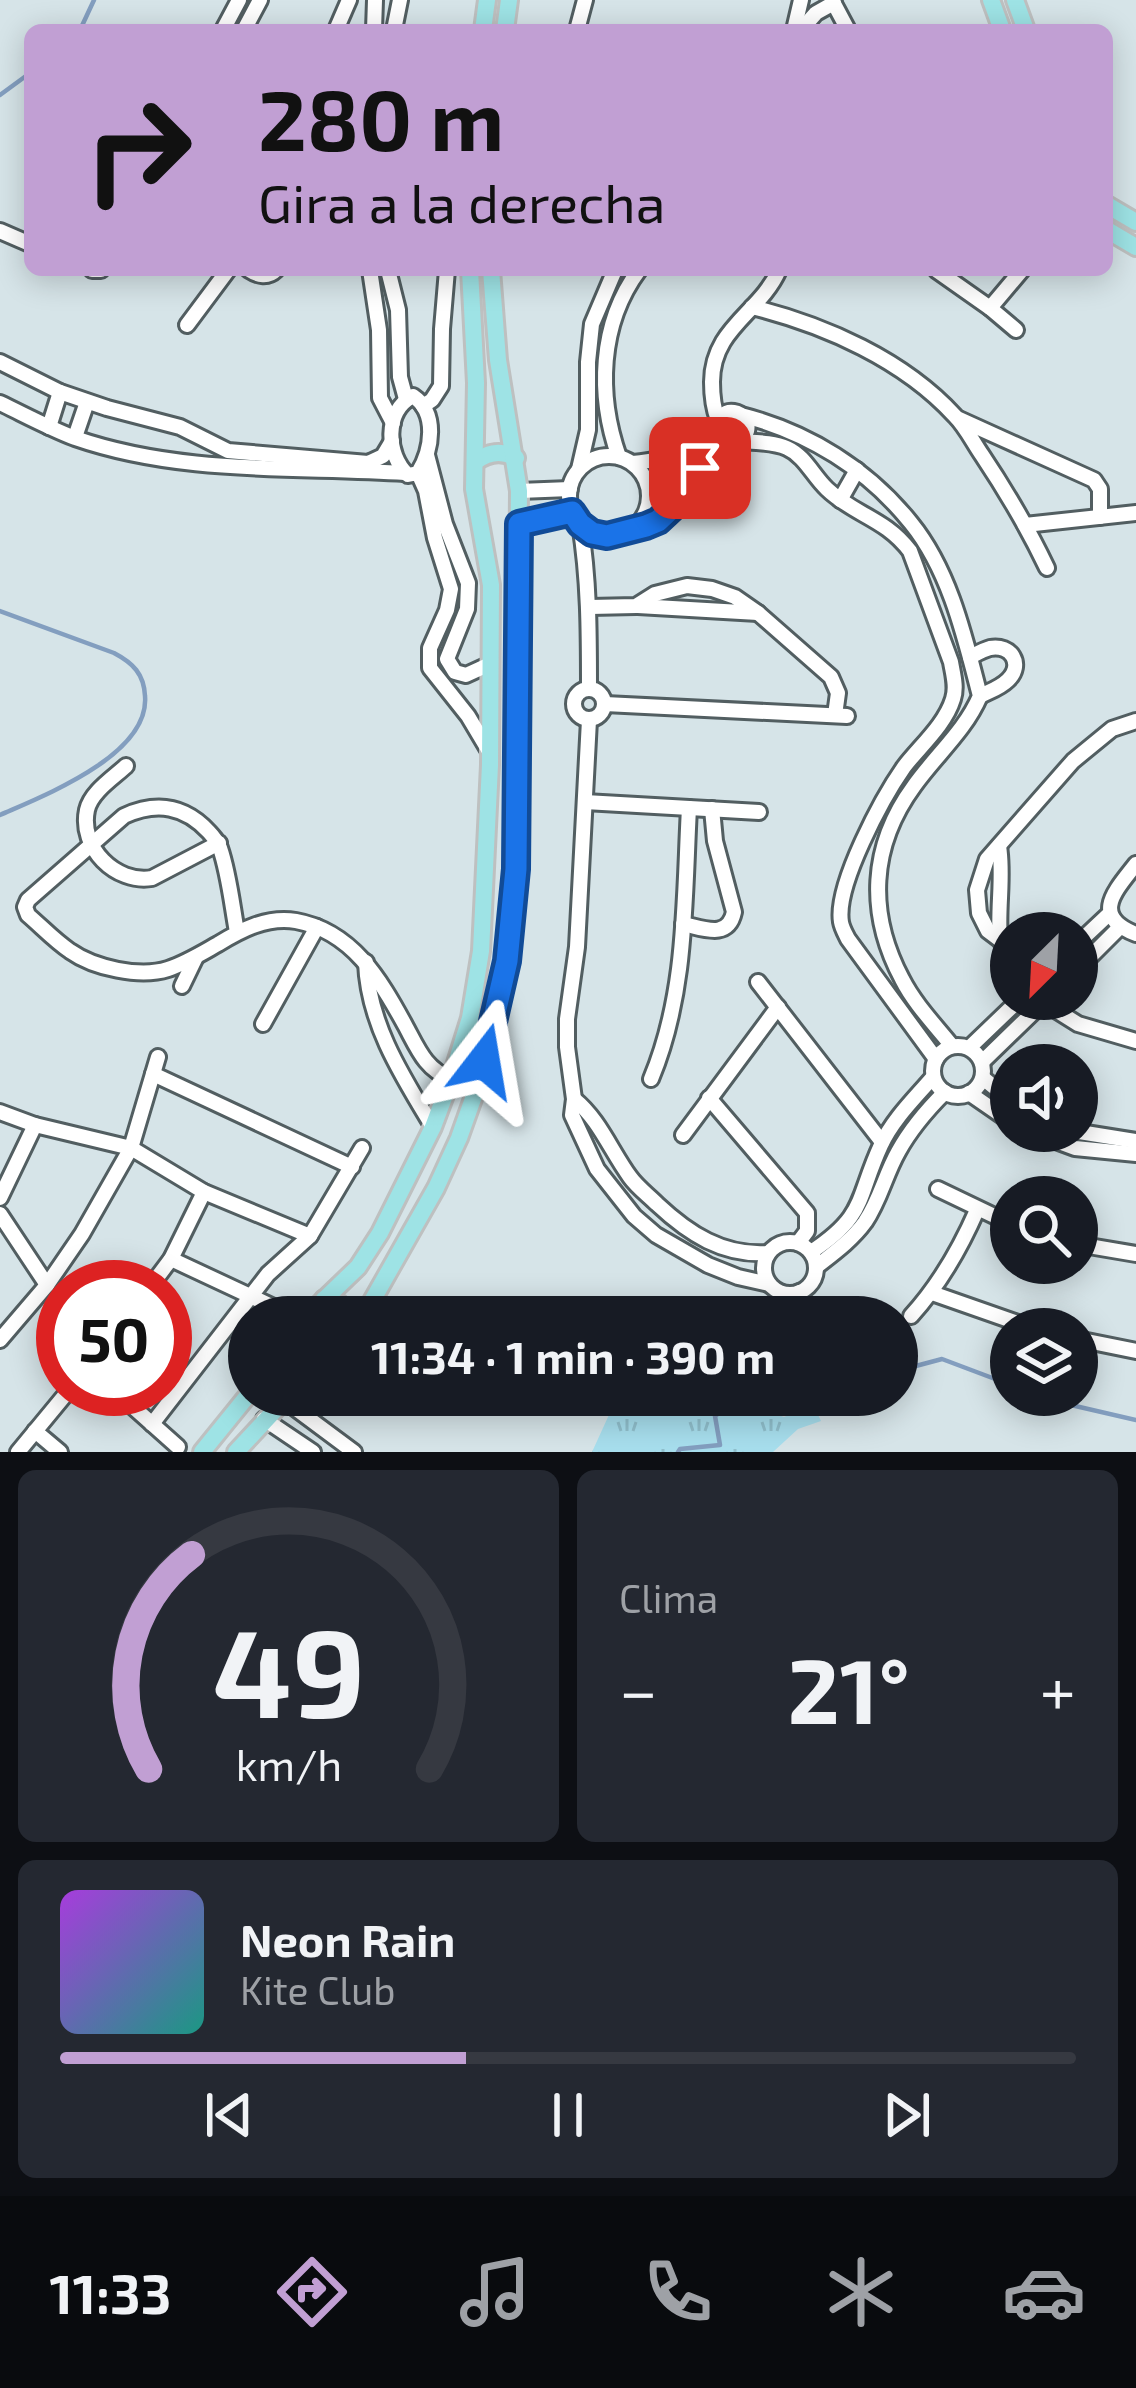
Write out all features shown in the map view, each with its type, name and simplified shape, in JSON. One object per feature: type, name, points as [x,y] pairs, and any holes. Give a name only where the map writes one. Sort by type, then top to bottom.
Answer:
[{"type":"main road","points":[[328,1296],[358,1267],[380,1233],[433,1126],[470,1018],[481,951],[491,585],[473,489],[476,383],[470,276]]},
{"type":"main road","points":[[375,1296],[459,1138],[489,1043],[507,961],[516,869],[519,491],[492,276]]},
{"type":"main road","points":[[475,462],[497,453],[516,458]]},
{"type":"main road","points":[[480,524],[496,532],[519,524]]},
{"type":"main road","points":[[202,1452],[231,1416]]},
{"type":"main road","points":[[236,1452],[268,1416]]},
{"type":"street","points":[[804,24],[833,2]]},
{"type":"street","points":[[187,325],[223,276]]},
{"type":"street","points":[[371,276],[379,330],[380,398],[393,423]]},
{"type":"street","points":[[390,276],[400,320],[400,377],[406,399],[393,423],[392,441],[396,459],[426,491],[451,589],[430,648],[430,668],[490,753]]},
{"type":"street","points":[[423,406],[441,386],[446,276]]},
{"type":"street","points":[[589,688],[587,565],[570,489],[588,430],[592,324],[612,276]]},
{"type":"street","points":[[635,276],[608,334],[605,371],[611,434],[649,488],[650,502],[635,528]]},
{"type":"street","points":[[727,417],[712,381],[713,362],[721,344],[776,276]]},
{"type":"street","points":[[945,276],[1016,330]]},
{"type":"street","points":[[990,308],[1017,276]]},
{"type":"street","points":[[374,297],[396,299]]},
{"type":"street","points":[[752,307],[852,343],[928,391],[958,418],[1002,484],[1047,568]]},
{"type":"street","points":[[0,362],[60,392],[164,422],[228,451],[412,473]]},
{"type":"street","points":[[49,427],[60,392]]},
{"type":"street","points":[[406,399],[416,397],[423,406],[430,427],[427,455],[468,583],[467,609],[447,654],[449,664],[466,675],[490,664]]},
{"type":"street","points":[[75,437],[87,402]]},
{"type":"street","points":[[0,403],[75,437],[186,463],[373,461],[387,452],[392,441]]},
{"type":"street","points":[[578,470],[604,456],[626,460],[671,457],[688,450],[727,417],[781,425],[856,470],[912,524],[927,548],[962,629],[980,696],[973,712],[897,810],[859,902],[841,926],[936,1059]]},
{"type":"street","points":[[519,524],[576,518],[592,533],[607,536],[658,521],[714,454],[747,433],[747,423],[727,417]]},
{"type":"street","points":[[727,417],[716,432],[722,440],[788,448],[824,487],[886,526],[910,551],[946,647],[955,681],[953,700],[874,814],[849,877],[904,983],[952,1046]]},
{"type":"street","points":[[958,418],[1094,480],[1100,489],[1100,517]]},
{"type":"street","points":[[186,463],[192,433]]},
{"type":"street","points":[[412,473],[427,455]]},
{"type":"street","points":[[840,500],[856,470]]},
{"type":"street","points":[[519,491],[570,489]]},
{"type":"street","points":[[1024,525],[1136,513]]},
{"type":"street","points":[[1038,550],[1047,524]]},
{"type":"street","points":[[587,565],[607,536]]},
{"type":"street","points":[[605,704],[841,716],[831,677],[735,597],[687,586],[655,594],[636,606]]},
{"type":"street","points":[[590,607],[758,614]]},
{"type":"street","points":[[970,657],[998,648],[1016,662],[1015,671],[1002,686],[980,696]]},
{"type":"street","points":[[589,688],[605,704],[597,718],[589,720],[577,714],[574,700],[589,688]]},
{"type":"street","points":[[589,720],[577,947],[567,1019],[572,1115],[597,1169],[634,1216],[680,1251],[786,1294],[799,1292],[812,1282],[807,1213],[710,1098]]},
{"type":"street","points":[[990,932],[979,913],[977,890],[987,859],[1072,761],[1112,729],[1136,721]]},
{"type":"street","points":[[932,733],[948,745]]},
{"type":"street","points":[[127,766],[88,805],[86,816],[91,844],[115,871],[140,880],[152,878],[219,843]]},
{"type":"street","points":[[585,802],[759,812]]},
{"type":"street","points":[[237,932],[219,843],[199,821],[166,806],[124,815],[28,900],[26,907],[28,915],[72,953],[133,971],[164,970],[237,932],[276,920],[317,927],[366,962],[380,979],[425,1064],[452,1079]]},
{"type":"street","points":[[651,1079],[670,1030],[679,984],[689,808]]},
{"type":"street","points":[[682,924],[720,930],[732,921],[712,809]]},
{"type":"street","points":[[1136,864],[1109,903],[1120,927],[1136,934]]},
{"type":"street","points":[[1098,924],[1110,913]]},
{"type":"street","points":[[263,1024],[317,927]]},
{"type":"street","points":[[1098,949],[1120,927]]},
{"type":"street","points":[[182,986],[196,957]]},
{"type":"street","points":[[366,962],[367,986],[391,1058],[433,1126]]},
{"type":"street","points":[[758,982],[882,1142]]},
{"type":"street","points":[[682,1135],[778,1007]]},
{"type":"street","points":[[970,1048],[999,1020]]},
{"type":"street","points":[[970,1048],[952,1046],[933,1064],[933,1077],[951,1096],[976,1089],[983,1070],[1026,1020]]},
{"type":"street","points":[[1072,1020],[1136,1041]]},
{"type":"street","points":[[970,1048],[990,1078]]},
{"type":"street","points":[[64,1260],[131,1148],[158,1057]]},
{"type":"street","points":[[153,1074],[352,1167]]},
{"type":"street","points":[[808,1254],[835,1236],[856,1212],[882,1142],[933,1077]]},
{"type":"street","points":[[769,1284],[763,1268],[768,1253],[781,1243],[808,1254],[852,1238],[866,1221],[896,1154],[945,1092]]},
{"type":"street","points":[[969,1093],[990,1108]]},
{"type":"street","points":[[574,1099],[588,1110],[632,1181],[694,1235],[739,1252],[768,1253]]},
{"type":"street","points":[[0,1112],[131,1148],[204,1192],[310,1236]]},
{"type":"street","points":[[0,1198],[35,1125]]},
{"type":"street","points":[[1098,1135],[1136,1142]]},
{"type":"street","points":[[204,1192],[171,1259],[250,1296],[310,1236],[362,1148]]},
{"type":"street","points":[[1098,1150],[1136,1154]]},
{"type":"street","points":[[615,1194],[632,1181]]},
{"type":"street","points":[[938,1189],[990,1215]]},
{"type":"street","points":[[918,1308],[962,1244],[977,1210]]},
{"type":"street","points":[[0,1214],[36,1268]]},
{"type":"street","points":[[1098,1248],[1136,1254]]},
{"type":"street","points":[[799,1292],[800,1296]]},
{"type":"street","points":[[932,1293],[990,1313]]},
{"type":"street","points":[[0,1340],[36,1298]]},
{"type":"street","points":[[152,1424],[228,1325]]},
{"type":"street","points":[[1098,1343],[1136,1351]]},
{"type":"street","points":[[18,1452],[48,1416]]},
{"type":"street","points":[[143,1416],[178,1447]]},
{"type":"street","points":[[309,1416],[354,1452]]},
{"type":"street","points":[[265,1419],[313,1452]]},
{"type":"street","points":[[35,1431],[60,1452]]},
{"type":"green space","points":[[608,1416],[819,1416],[821,1421],[798,1429],[773,1452],[592,1452]]},
{"type":"waterway","points":[[83,24],[94,0]]},
{"type":"waterway","points":[[0,95],[24,77]]},
{"type":"waterway","points":[[0,611],[121,657],[140,675],[145,696],[142,717],[113,755],[66,785],[0,815]]},
{"type":"waterway","points":[[918,1365],[942,1359],[990,1377]]},
{"type":"waterway","points":[[1098,1411],[1136,1420]]},
{"type":"waterway","points":[[678,1452],[720,1445],[715,1416]]},
{"type":"route","points":[[484,1061],[507,961],[516,869],[519,524],[572,512],[592,533],[622,535],[658,521],[700,468]]}]
